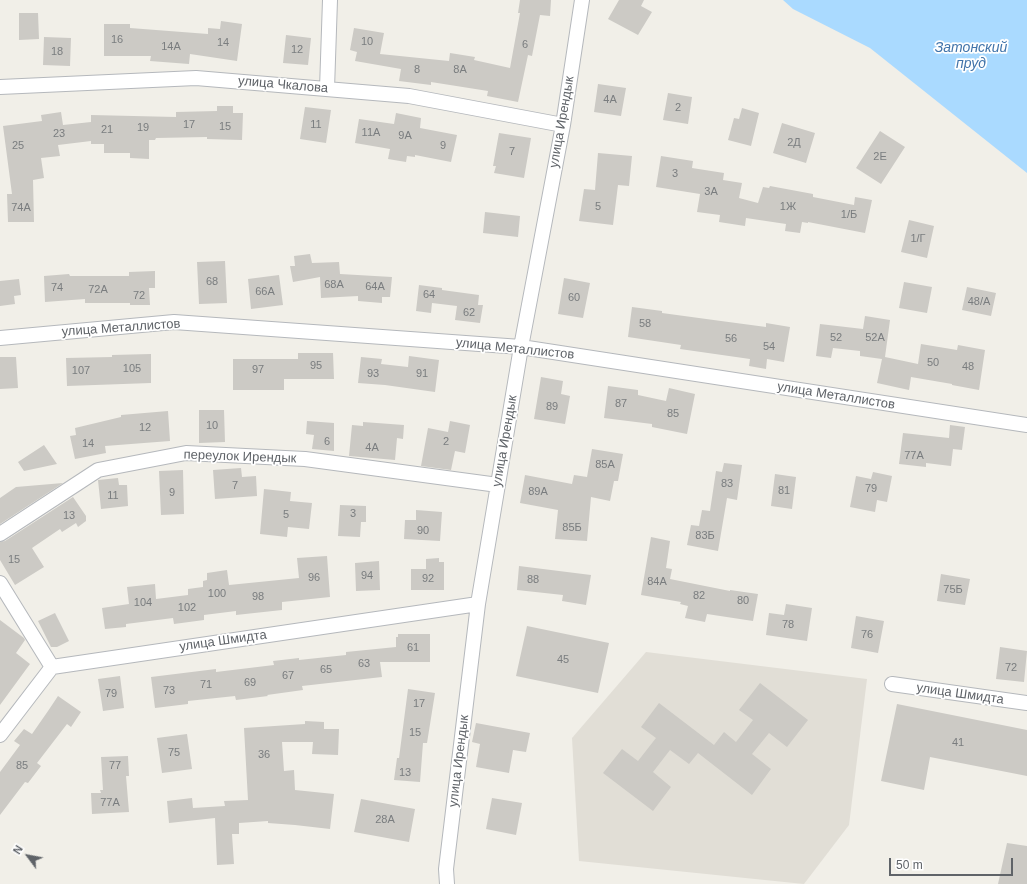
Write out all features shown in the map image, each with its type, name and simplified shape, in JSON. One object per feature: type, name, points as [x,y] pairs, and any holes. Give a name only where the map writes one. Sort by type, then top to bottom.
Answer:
[{"type":"street","points":[[327,89],[330,0]]},
{"type":"street","name":"улица Ирендык","points":[[447,884],[446,869],[478,604],[521,347],[563,125],[582,0]]},
{"type":"street","name":"улица Чкалова","points":[[0,87],[196,78],[409,96],[563,125]]},
{"type":"street","name":"улица Металлистов","points":[[0,338],[174,322],[521,347],[1027,425]]},
{"type":"street","name":"переулок Ирендык","points":[[0,534],[98,470],[186,453],[305,459],[498,485]]},
{"type":"street","points":[[0,583],[52,667],[0,734]]},
{"type":"street","name":"улица Шмидта","points":[[52,667],[478,604]]},
{"type":"street","name":"улица Шмидта","points":[[892,684],[1027,703]]},
{"type":"shaded area","points":[[646,652],[867,679],[849,825],[804,884],[579,861],[572,738]]},
{"type":"water","name":"Затонский пруд","points":[[783,0],[1027,0],[1027,173],[870,48],[793,9]]},
{"type":"building","points":[[520,0],[551,0],[550,16],[540,15],[532,56],[528,55],[518,102],[487,96],[488,91],[431,82],[431,85],[399,81],[401,69],[355,61],[357,52],[350,50],[354,28],[384,33],[380,54],[449,61],[450,53],[475,57],[474,60],[510,68],[520,13],[518,13]]},
{"type":"building","points":[[619,0],[644,0],[641,6],[652,12],[638,35],[608,19]]},
{"type":"building","points":[[19,13],[38,13],[39,39],[19,40]]},
{"type":"building","points":[[221,21],[242,24],[237,61],[190,54],[189,64],[150,61],[151,56],[104,56],[104,24],[130,24],[130,28],[208,34],[208,28],[220,29]]},
{"type":"building","points":[[286,35],[311,38],[308,65],[283,63]]},
{"type":"building","points":[[44,37],[71,38],[70,66],[43,65]]},
{"type":"building","points":[[598,84],[626,88],[621,116],[594,112]]},
{"type":"building","points":[[668,93],[692,97],[688,124],[663,120]]},
{"type":"building","points":[[217,106],[233,106],[233,113],[243,113],[242,140],[207,139],[207,137],[156,138],[155,140],[149,140],[149,159],[130,158],[130,153],[104,153],[104,144],[91,144],[91,141],[58,145],[60,156],[41,158],[44,178],[33,180],[34,222],[8,222],[7,194],[12,194],[3,126],[42,121],[41,115],[61,112],[63,125],[91,122],[91,115],[176,117],[176,112],[217,111]]},
{"type":"building","points":[[305,107],[331,110],[326,143],[300,139]]},
{"type":"building","points":[[742,108],[759,113],[751,146],[728,140],[734,118],[739,119]]},
{"type":"building","points":[[396,113],[421,118],[420,128],[457,135],[451,162],[415,155],[415,157],[407,156],[406,162],[388,159],[390,149],[355,143],[359,119],[394,124]]},
{"type":"building","points":[[782,123],[815,133],[806,163],[773,153]]},
{"type":"building","points":[[880,131],[905,147],[881,184],[856,168]]},
{"type":"building","points":[[499,133],[531,138],[524,178],[494,173],[496,166],[493,166]]},
{"type":"building","points":[[598,153],[632,156],[629,186],[618,185],[613,225],[579,221],[584,189],[595,190]]},
{"type":"building","points":[[661,156],[693,161],[692,168],[724,173],[723,180],[742,183],[739,198],[758,203],[763,187],[769,188],[770,186],[813,194],[813,197],[854,205],[855,197],[872,200],[865,233],[808,222],[802,222],[800,233],[785,231],[786,224],[746,218],[745,226],[719,222],[720,215],[697,212],[700,194],[656,187]]},
{"type":"building","points":[[485,212],[520,216],[518,237],[483,233]]},
{"type":"building","points":[[909,220],[934,226],[927,258],[901,252]]},
{"type":"building","points":[[310,254],[312,263],[339,262],[340,274],[392,277],[390,297],[382,297],[382,303],[358,301],[358,296],[321,298],[320,277],[293,282],[290,266],[295,266],[294,256]]},
{"type":"building","points":[[225,261],[227,303],[199,304],[197,262]]},
{"type":"building","points":[[155,271],[155,288],[149,288],[150,305],[130,305],[130,303],[85,303],[85,299],[45,302],[44,276],[69,274],[70,276],[129,276],[129,272]]},
{"type":"building","points":[[279,275],[283,305],[251,309],[248,279]]},
{"type":"building","points":[[564,278],[590,283],[583,318],[558,314]]},
{"type":"building","points":[[19,279],[21,295],[14,296],[15,304],[0,306],[0,281]]},
{"type":"building","points":[[904,282],[932,287],[927,313],[899,308]]},
{"type":"building","points":[[419,285],[479,295],[478,305],[483,305],[480,323],[455,320],[457,306],[432,303],[431,313],[416,311]]},
{"type":"building","points":[[967,287],[996,293],[991,316],[962,310]]},
{"type":"building","points":[[632,307],[662,311],[662,313],[766,327],[766,323],[790,327],[784,362],[767,359],[766,369],[749,366],[750,359],[680,349],[681,345],[628,337]]},
{"type":"building","points":[[865,316],[890,320],[885,357],[918,364],[921,344],[957,350],[958,345],[985,350],[979,390],[911,377],[909,390],[877,383],[882,359],[860,356],[860,351],[833,348],[831,358],[816,356],[820,324],[863,329]]},
{"type":"building","points":[[298,353],[333,353],[334,379],[284,379],[284,390],[233,390],[233,359],[298,359]]},
{"type":"building","points":[[151,354],[151,383],[67,386],[66,358]]},
{"type":"building","points":[[409,356],[439,360],[435,392],[358,383],[361,357],[382,359],[381,364],[408,367]]},
{"type":"building","points":[[0,357],[16,357],[18,388],[0,389]]},
{"type":"building","points":[[541,377],[563,381],[561,394],[570,396],[565,424],[534,419]]},
{"type":"building","points":[[608,386],[638,390],[638,395],[666,401],[669,388],[695,394],[687,434],[652,427],[652,424],[604,418]]},
{"type":"building","points":[[199,410],[224,410],[225,442],[199,443]]},
{"type":"building","points":[[168,411],[170,441],[105,446],[106,453],[75,459],[70,436],[76,435],[75,428],[121,417],[121,415]]},
{"type":"building","points":[[307,421],[334,423],[334,451],[312,449],[314,435],[306,434]]},
{"type":"building","points":[[450,421],[470,425],[465,453],[455,451],[451,470],[421,466],[428,428],[448,432]]},
{"type":"building","points":[[363,422],[404,425],[403,439],[397,438],[395,460],[349,456],[352,425],[363,426]]},
{"type":"building","points":[[950,425],[965,427],[962,450],[953,449],[951,466],[926,463],[926,467],[899,464],[903,433],[949,438]]},
{"type":"building","points":[[44,445],[57,464],[24,471],[18,462]]},
{"type":"building","points":[[592,449],[623,454],[618,481],[614,481],[610,501],[591,497],[587,541],[555,539],[558,510],[520,503],[525,475],[572,484],[574,475],[587,477]]},
{"type":"building","points":[[724,463],[742,465],[737,500],[727,498],[718,551],[687,545],[691,525],[699,526],[702,510],[710,511],[716,471],[722,472]]},
{"type":"building","points":[[241,468],[242,477],[256,476],[257,496],[215,499],[213,470]]},
{"type":"building","points":[[183,470],[184,514],[161,515],[159,471]]},
{"type":"building","points":[[873,472],[892,476],[887,502],[877,500],[875,512],[850,507],[856,476],[871,479]]},
{"type":"building","points":[[775,474],[796,477],[792,509],[771,506]]},
{"type":"building","points":[[118,478],[119,485],[127,485],[128,506],[101,509],[98,480]]},
{"type":"building","points":[[63,483],[0,524],[0,498],[16,487]]},
{"type":"building","points":[[264,489],[291,492],[290,501],[312,503],[309,529],[288,527],[287,537],[260,534]]},
{"type":"building","points":[[73,497],[86,516],[86,521],[78,527],[76,523],[62,532],[60,529],[32,548],[44,567],[15,585],[0,560],[0,542],[5,541]]},
{"type":"building","points":[[340,505],[366,506],[366,522],[361,522],[360,537],[338,536]]},
{"type":"building","points":[[416,510],[442,512],[440,541],[404,539],[405,520],[416,520]]},
{"type":"building","points":[[651,537],[670,541],[666,568],[672,569],[670,579],[730,591],[758,594],[753,621],[707,614],[705,622],[685,618],[688,606],[680,604],[681,602],[641,595]]},
{"type":"building","points":[[327,556],[330,597],[282,602],[282,610],[236,615],[236,611],[204,615],[204,620],[174,624],[173,618],[126,624],[126,627],[105,629],[102,608],[129,604],[127,587],[155,584],[156,599],[188,595],[188,589],[203,587],[203,581],[207,580],[207,573],[227,570],[229,585],[299,578],[297,558]]},
{"type":"building","points":[[439,558],[439,562],[444,562],[444,590],[411,590],[411,569],[426,569],[426,559]]},
{"type":"building","points":[[379,561],[380,590],[356,591],[355,563]]},
{"type":"building","points":[[519,566],[591,575],[586,605],[562,601],[563,595],[517,590]]},
{"type":"building","points":[[941,574],[970,579],[965,605],[937,601]]},
{"type":"building","points":[[786,604],[812,608],[807,641],[766,635],[769,613],[784,615]]},
{"type":"building","points":[[55,613],[69,641],[57,647],[51,647],[38,621]]},
{"type":"building","points":[[856,616],[884,621],[878,653],[851,648]]},
{"type":"building","points":[[0,620],[24,638],[25,640],[16,653],[30,664],[0,705]]},
{"type":"building","points":[[527,626],[609,643],[598,693],[516,676]]},
{"type":"building","points":[[398,634],[430,634],[430,662],[380,662],[382,677],[302,686],[303,690],[267,695],[268,696],[236,700],[235,696],[188,701],[188,704],[155,708],[151,677],[216,669],[216,672],[274,665],[273,661],[346,655],[346,652],[396,647],[396,637],[398,637]]},
{"type":"building","points":[[1000,647],[1027,651],[1024,682],[996,679]]},
{"type":"building","points":[[120,676],[124,708],[103,711],[98,679]]},
{"type":"building","points":[[760,683],[808,720],[787,747],[769,733],[752,754],[771,769],[752,795],[698,753],[689,764],[670,750],[653,772],[671,787],[653,811],[603,773],[622,749],[638,761],[656,738],[641,727],[659,703],[714,745],[724,732],[736,742],[753,720],[739,710]]},
{"type":"building","points":[[408,689],[435,693],[427,743],[423,743],[420,782],[394,780],[397,758],[399,758]]},
{"type":"building","points":[[58,696],[81,712],[71,727],[67,724],[37,763],[41,766],[28,783],[25,782],[0,815],[0,772],[20,745],[14,741],[24,729],[32,734]]},
{"type":"building","points":[[897,704],[1027,730],[1027,776],[930,757],[924,790],[881,781]]},
{"type":"building","points":[[305,721],[324,722],[324,729],[339,729],[338,755],[312,754],[313,742],[282,742],[284,771],[294,770],[295,790],[334,794],[330,829],[268,823],[268,821],[239,823],[239,834],[232,834],[234,864],[217,865],[215,818],[169,823],[167,801],[192,798],[193,808],[225,806],[224,801],[248,800],[244,728],[305,724]]},
{"type":"building","points":[[476,723],[530,733],[526,752],[513,750],[509,773],[476,767],[480,744],[472,742]]},
{"type":"building","points":[[187,734],[192,769],[162,773],[157,738]]},
{"type":"building","points":[[128,756],[129,776],[126,776],[129,812],[92,814],[91,793],[101,793],[100,790],[103,790],[101,757]]},
{"type":"building","points":[[492,798],[522,803],[516,835],[486,829]]},
{"type":"building","points":[[361,799],[415,809],[409,842],[354,832]]},
{"type":"building","points":[[1007,843],[1027,846],[1027,884],[998,884]]}]
